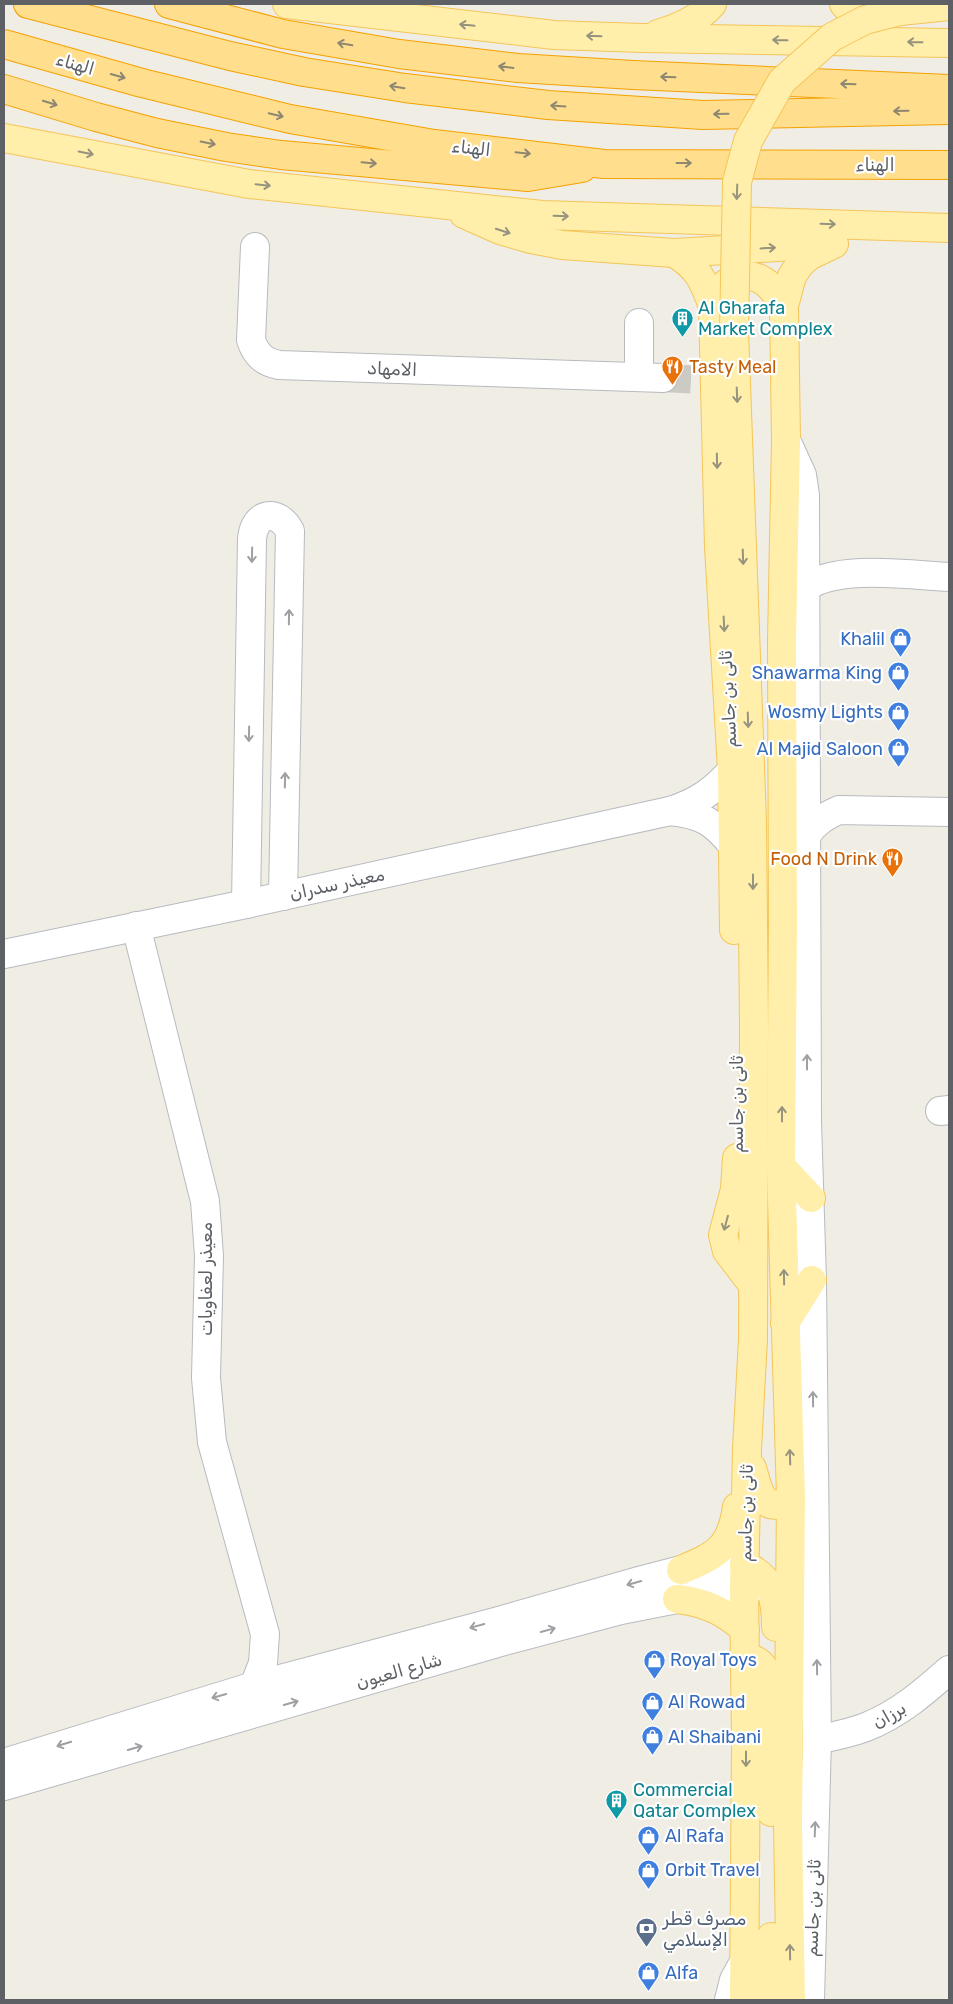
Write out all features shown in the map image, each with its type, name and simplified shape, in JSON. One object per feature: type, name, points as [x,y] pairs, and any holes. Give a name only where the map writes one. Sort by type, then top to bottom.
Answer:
[{"type":"highway","points":[[28,4],[230,56],[304,72],[405,88],[548,105],[703,115],[949,110]]},
{"type":"highway","points":[[169,4],[283,34],[399,54],[518,68],[633,75],[949,88]]},
{"type":"highway","name":"الهناء","points":[[4,44],[142,83],[290,119],[434,144],[604,164],[949,165]]},
{"type":"highway","points":[[4,89],[157,133],[226,147],[281,155],[528,177],[546,176],[604,164]]},
{"type":"main road","points":[[287,4],[554,35],[949,43]]},
{"type":"main road","points":[[642,38],[674,29],[693,20],[712,4]]},
{"type":"main road","points":[[844,4],[881,42]]},
{"type":"main road","points":[[753,1285],[752,829],[734,329],[737,182],[748,142],[782,81],[832,37],[865,20],[900,11],[949,6]]},
{"type":"main road","points":[[4,138],[249,184],[443,203],[542,215],[949,228]]},
{"type":"main road","points":[[443,203],[471,218],[500,230],[562,245],[674,253],[834,244],[949,246]]},
{"type":"main road","name":"ثانى بن جاسم","points":[[808,1998],[788,1824],[791,1497],[781,1166],[783,933],[782,641],[786,440],[784,306],[792,276],[800,264],[809,256],[834,244]]},
{"type":"main road","name":"ثانى بن جاسم","points":[[674,253],[687,261],[697,271],[713,307],[708,380],[732,770],[737,1099],[736,1176],[732,1204],[723,1235],[727,1251],[753,1285],[747,1449],[752,1578],[745,1630],[744,2000]]},
{"type":"main road","points":[[713,307],[718,292],[729,281],[744,276],[760,279],[772,288],[784,306]]},
{"type":"main road","points":[[781,1166],[810,1198]]},
{"type":"main road","points":[[785,1323],[812,1280]]},
{"type":"main road","points":[[681,1570],[711,1556],[724,1545],[733,1529],[737,1508],[743,1383],[752,1339]]},
{"type":"main road","points":[[747,1449],[759,1493],[764,1501],[776,1505],[782,1504],[791,1497]]},
{"type":"main road","points":[[752,1578],[774,1600],[776,1620],[775,1779],[771,1812],[771,2000]]},
{"type":"main road","points":[[677,1599],[696,1602],[714,1608],[731,1618],[745,1630]]},
{"type":"main road","points":[[746,1658],[752,1658],[760,1663],[767,1677],[766,1776],[771,1812]]},
{"type":"street","name":"الامهاد","points":[[255,247],[251,340],[254,350],[261,357],[269,363],[284,366],[651,377],[639,323]]},
{"type":"street","name":"ثانى بن جاسم","points":[[786,440],[804,483],[807,1122],[812,1280],[818,1740],[808,1998]]},
{"type":"street","points":[[246,904],[253,529],[258,520],[267,516],[277,516],[286,522],[290,531],[283,896]]},
{"type":"street","points":[[805,559],[815,566],[836,575]]},
{"type":"street","points":[[805,588],[813,582],[836,575],[860,573],[949,577]]},
{"type":"street","points":[[250,693],[287,694]]},
{"type":"street","name":"معيذر سدران","points":[[4,954],[246,904],[670,811],[688,806],[705,796],[720,784],[732,770]]},
{"type":"street","points":[[806,777],[819,796],[839,810]]},
{"type":"street","points":[[807,834],[826,815],[839,810],[949,812]]},
{"type":"street","points":[[248,811],[284,812]]},
{"type":"street","name":"معيذر سدران","points":[[670,811],[688,813],[706,820],[721,831],[732,846]]},
{"type":"street","name":"معيذر لعفاويات","points":[[136,926],[205,1200],[209,1256],[206,1378],[212,1442],[265,1634],[270,1644],[286,1660],[310,1670]]},
{"type":"street","points":[[752,1578],[776,1577],[791,1560]]},
{"type":"street","name":"شارع العيون","points":[[4,1763],[310,1670],[681,1570],[752,1578]]},
{"type":"street","name":"شارع العيون","points":[[4,1786],[497,1643],[621,1610],[677,1599],[752,1578]]},
{"type":"street","name":"معيذر لعفاويات","points":[[254,1686],[263,1663],[265,1634]]},
{"type":"street","name":"برزان","points":[[818,1740],[853,1731],[885,1718],[910,1703],[949,1670]]},
{"type":"street","name":"ثانى بن جاسم","points":[[729,2000],[734,1980],[744,1960]]},
{"type":"tunnel","points":[[663,378],[701,380]]},
{"type":"place","name":"Al Gharafa Market Complex","points":[[682,337]]},
{"type":"place","name":"Tasty Meal","points":[[673,386]]},
{"type":"place","name":"Khalil","points":[[901,658]]},
{"type":"place","name":"Shawarma King","points":[[898,692]]},
{"type":"place","name":"Wosmy Lights","points":[[899,731]]},
{"type":"place","name":"Al Majid Saloon","points":[[899,768]]},
{"type":"place","name":"Food N Drink","points":[[893,878]]},
{"type":"place","name":"Royal Toys","points":[[654,1679]]},
{"type":"place","name":"Al Rowad","points":[[652,1721]]},
{"type":"place","name":"Al Shaibani","points":[[652,1756]]},
{"type":"place","name":"Commercial Qatar Complex","points":[[617,1819]]},
{"type":"place","name":"Al Rafa","points":[[649,1855]]},
{"type":"place","name":"Orbit Travel","points":[[649,1889]]},
{"type":"place","name":"مصرف قطر الإسلامي","points":[[647,1948]]},
{"type":"place","name":"Alfa","points":[[649,1992]]}]
